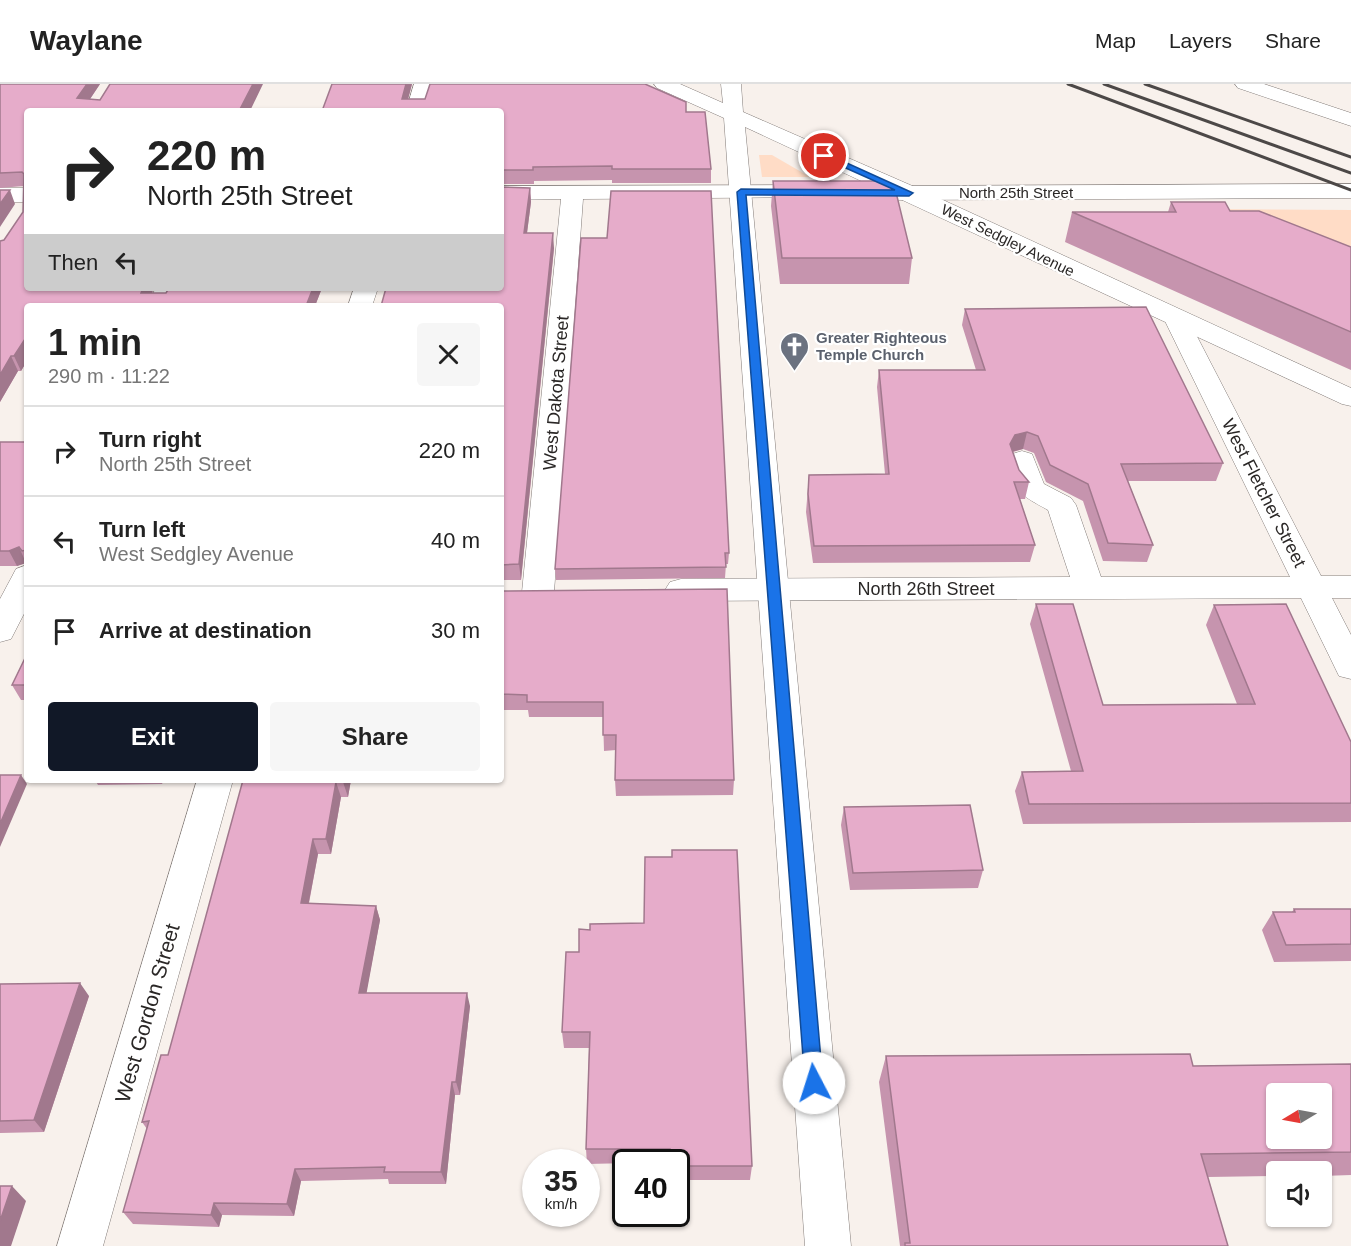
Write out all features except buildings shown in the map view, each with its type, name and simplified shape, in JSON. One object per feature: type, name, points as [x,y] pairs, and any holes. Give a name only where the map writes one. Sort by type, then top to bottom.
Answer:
[{"type":"street","points":[[417,108],[424,84]]},
{"type":"street","name":"West Sedgley Avenue","points":[[664,84],[909,193],[1176,319],[1351,398]]},
{"type":"street","points":[[731,84],[828,1246]]},
{"type":"street","points":[[1245,84],[1351,120]]},
{"type":"street","name":"North 25th Street","points":[[861,193],[1351,190]]},
{"type":"street","points":[[504,194],[837,192]]},
{"type":"street","name":"West Dakota Street","points":[[537,592],[573,193]]},
{"type":"street","points":[[0,195],[24,195]]},
{"type":"street","name":"West Fletcher Street","points":[[1176,319],[1351,667]]},
{"type":"street","points":[[1022,460],[1031,489],[1061,505],[1089,588]]},
{"type":"street","name":"North 26th Street","points":[[655,591],[1351,587]]},
{"type":"street","points":[[0,631],[17,593]]},
{"type":"street","name":"West Gordon Street","points":[[80,1246],[214,783]]},
{"type":"shaded area","points":[[759,155],[772,155],[810,177],[762,177]]},
{"type":"shaded area","points":[[1212,209],[1351,210],[1351,262]]},
{"type":"railway","points":[[1068,84],[1351,190]]},
{"type":"railway","points":[[1104,84],[1351,173]]},
{"type":"railway","points":[[1145,84],[1351,157]]},
{"type":"place","name":"Greater Righteous Temple Church","points":[[795,372]]},
{"type":"route","points":[[814,1083],[741,192],[909,193],[824,156]]}]
